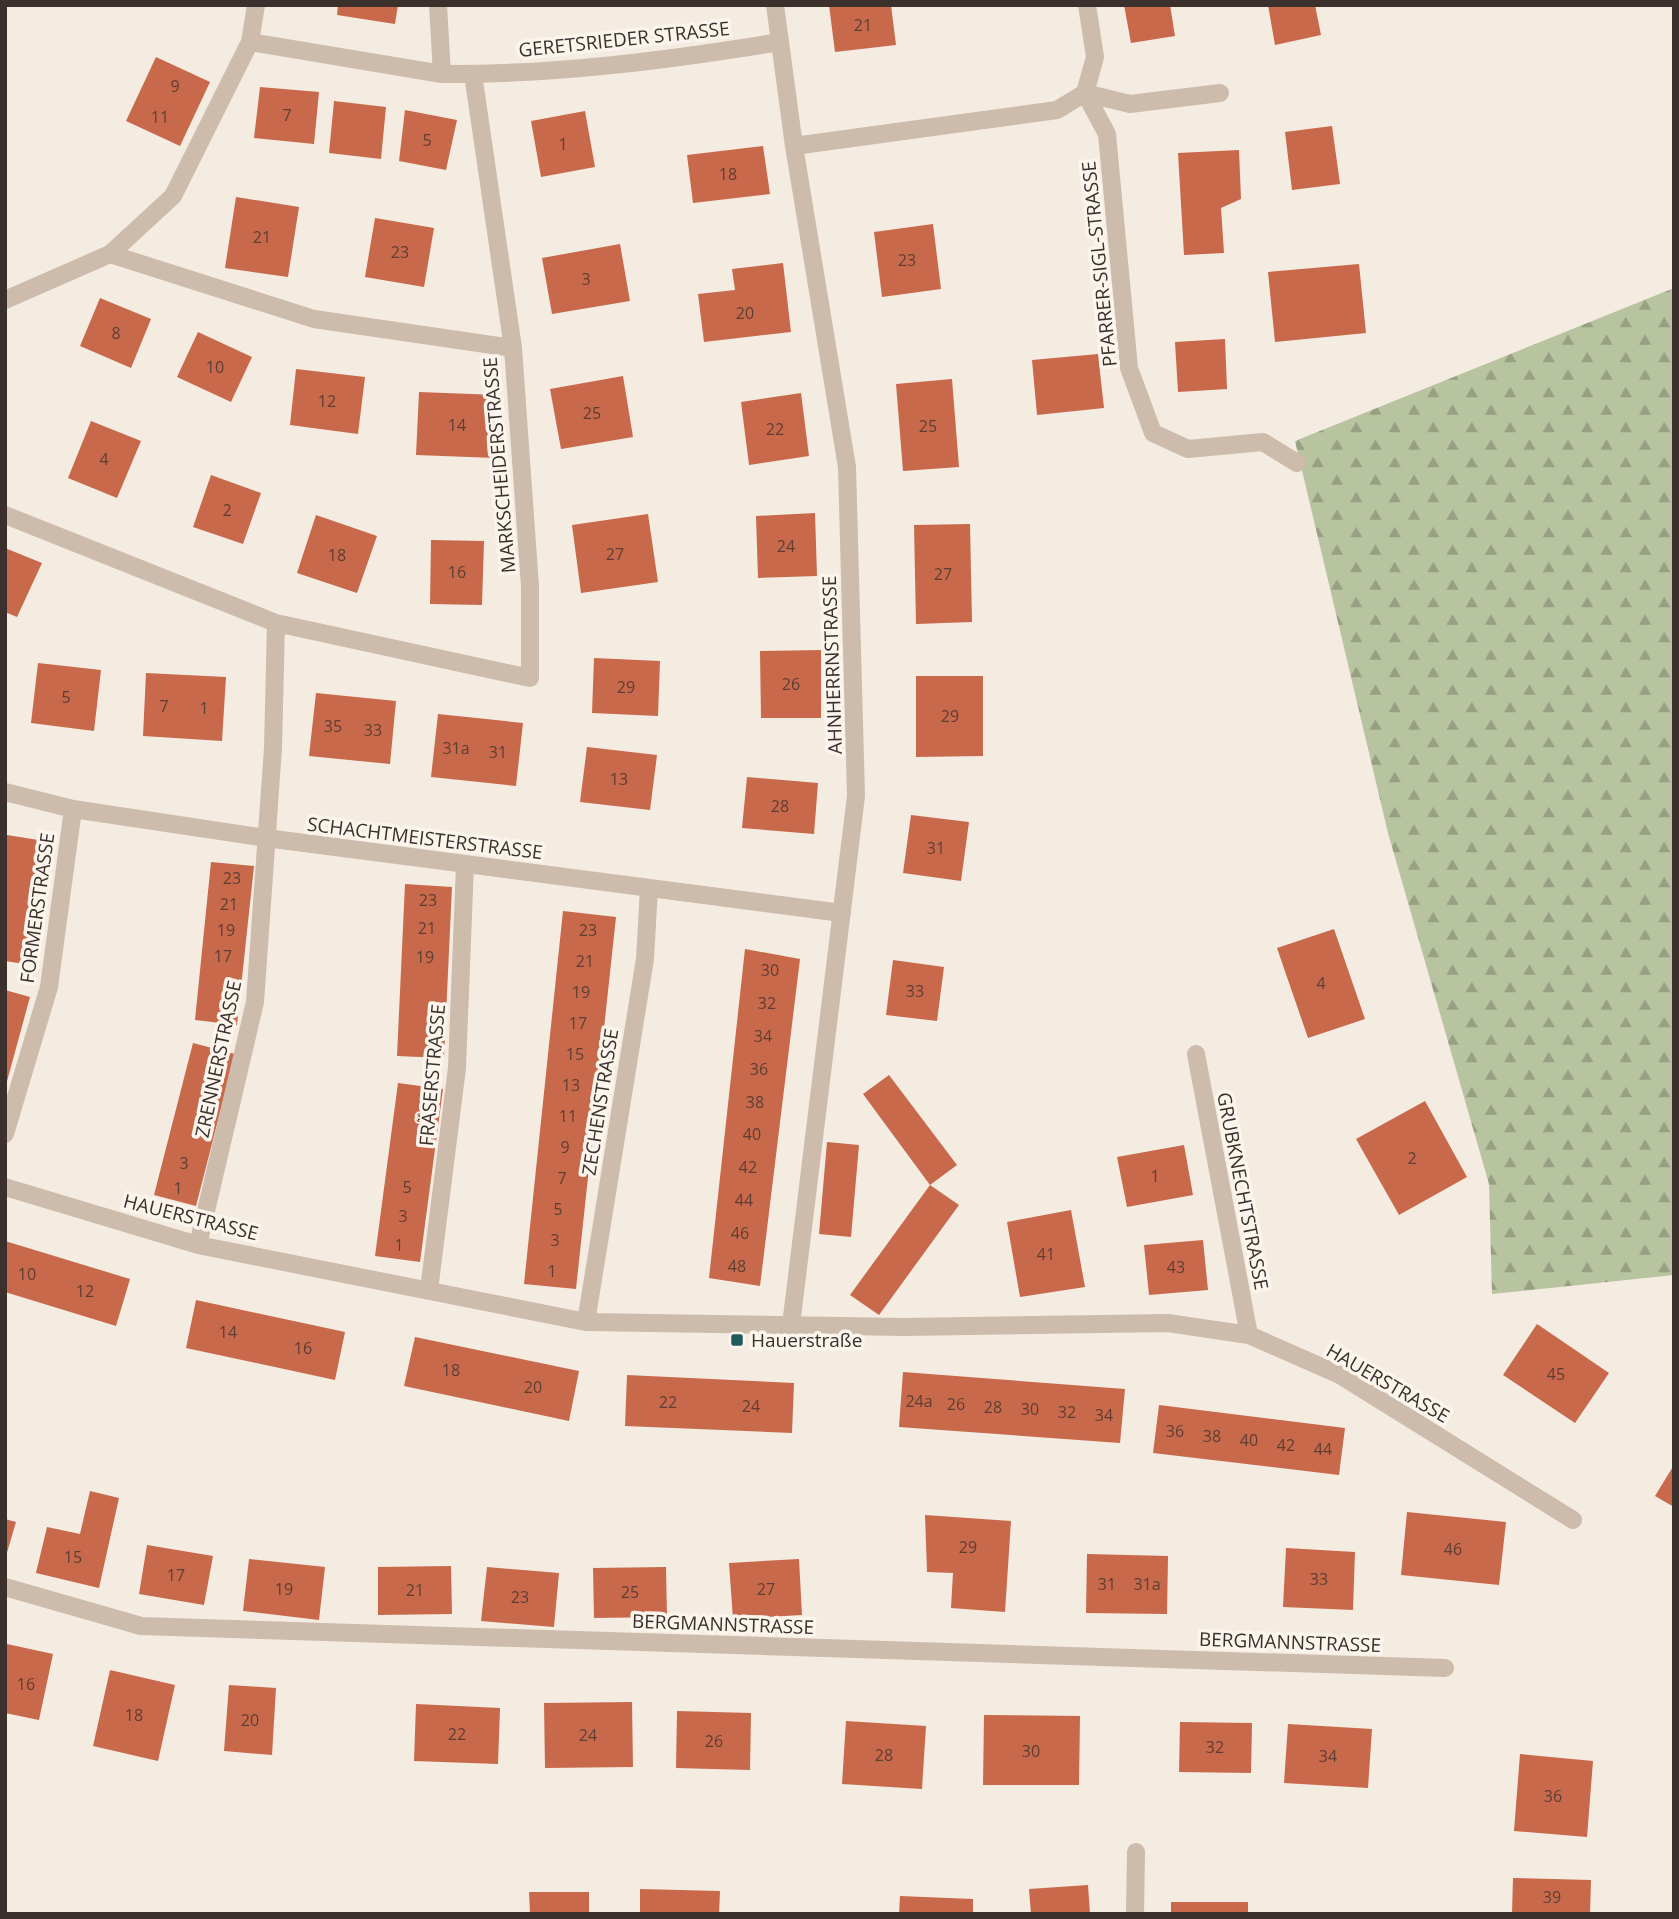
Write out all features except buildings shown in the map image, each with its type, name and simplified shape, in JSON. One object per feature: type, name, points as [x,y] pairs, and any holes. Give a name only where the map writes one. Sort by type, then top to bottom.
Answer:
[{"type":"street","points":[[5,300],[110,254],[173,196],[250,42],[256,5]]},
{"type":"street","points":[[438,5],[442,74]]},
{"type":"street","name":"AHNHERRNSTRASSE","points":[[775,5],[794,146],[848,467],[856,796],[791,1325]]},
{"type":"street","points":[[794,146],[1058,110],[1086,93],[1095,57],[1087,5]]},
{"type":"street","name":"GERETSRIEDER STRASSE","points":[[250,42],[442,74],[568,69],[780,42]]},
{"type":"street","points":[[473,74],[513,348]]},
{"type":"street","points":[[1086,93],[1130,104],[1220,93]]},
{"type":"street","name":"PFARRER-SIGL-STRASSE","points":[[1086,93],[1107,134],[1129,368],[1153,433],[1188,449],[1263,442],[1297,463]]},
{"type":"street","name":"MARKSCHEIDERSTRASSE","points":[[5,515],[276,622],[530,678],[530,586],[513,348],[314,319],[110,254]]},
{"type":"street","points":[[266,838],[273,748],[276,622]]},
{"type":"street","name":"SCHACHTMEISTERSTRASSE","points":[[5,792],[73,809],[266,838],[842,913]]},
{"type":"street","name":"FORMERSTRASSE","points":[[5,1134],[49,987],[73,809]]},
{"type":"street","name":"ZRENNERSTRASSE","points":[[198,1245],[255,1002],[266,838]]},
{"type":"street","name":"FRÄSERSTRASSE","points":[[429,1290],[457,1068],[465,864]]},
{"type":"street","name":"ZECHENSTRASSE","points":[[586,1322],[645,959],[649,888]]},
{"type":"street","name":"GRUBKNECHTSTRASSE","points":[[1196,1054],[1249,1335]]},
{"type":"street","name":"HAUERSTRASSE","points":[[5,1187],[198,1245],[586,1322],[904,1327],[1168,1323],[1249,1335],[1340,1375],[1573,1520]]},
{"type":"street","name":"BERGMANNSTRASSE","points":[[5,1587],[141,1626],[1445,1668]]},
{"type":"street","points":[[1135,1914],[1136,1852]]},
{"type":"green space","points":[[1674,288],[1674,1275],[1492,1294],[1489,1184],[1388,833],[1295,441]]},
{"type":"place","name":"Hauerstraße","points":[[737,1340]]}]
